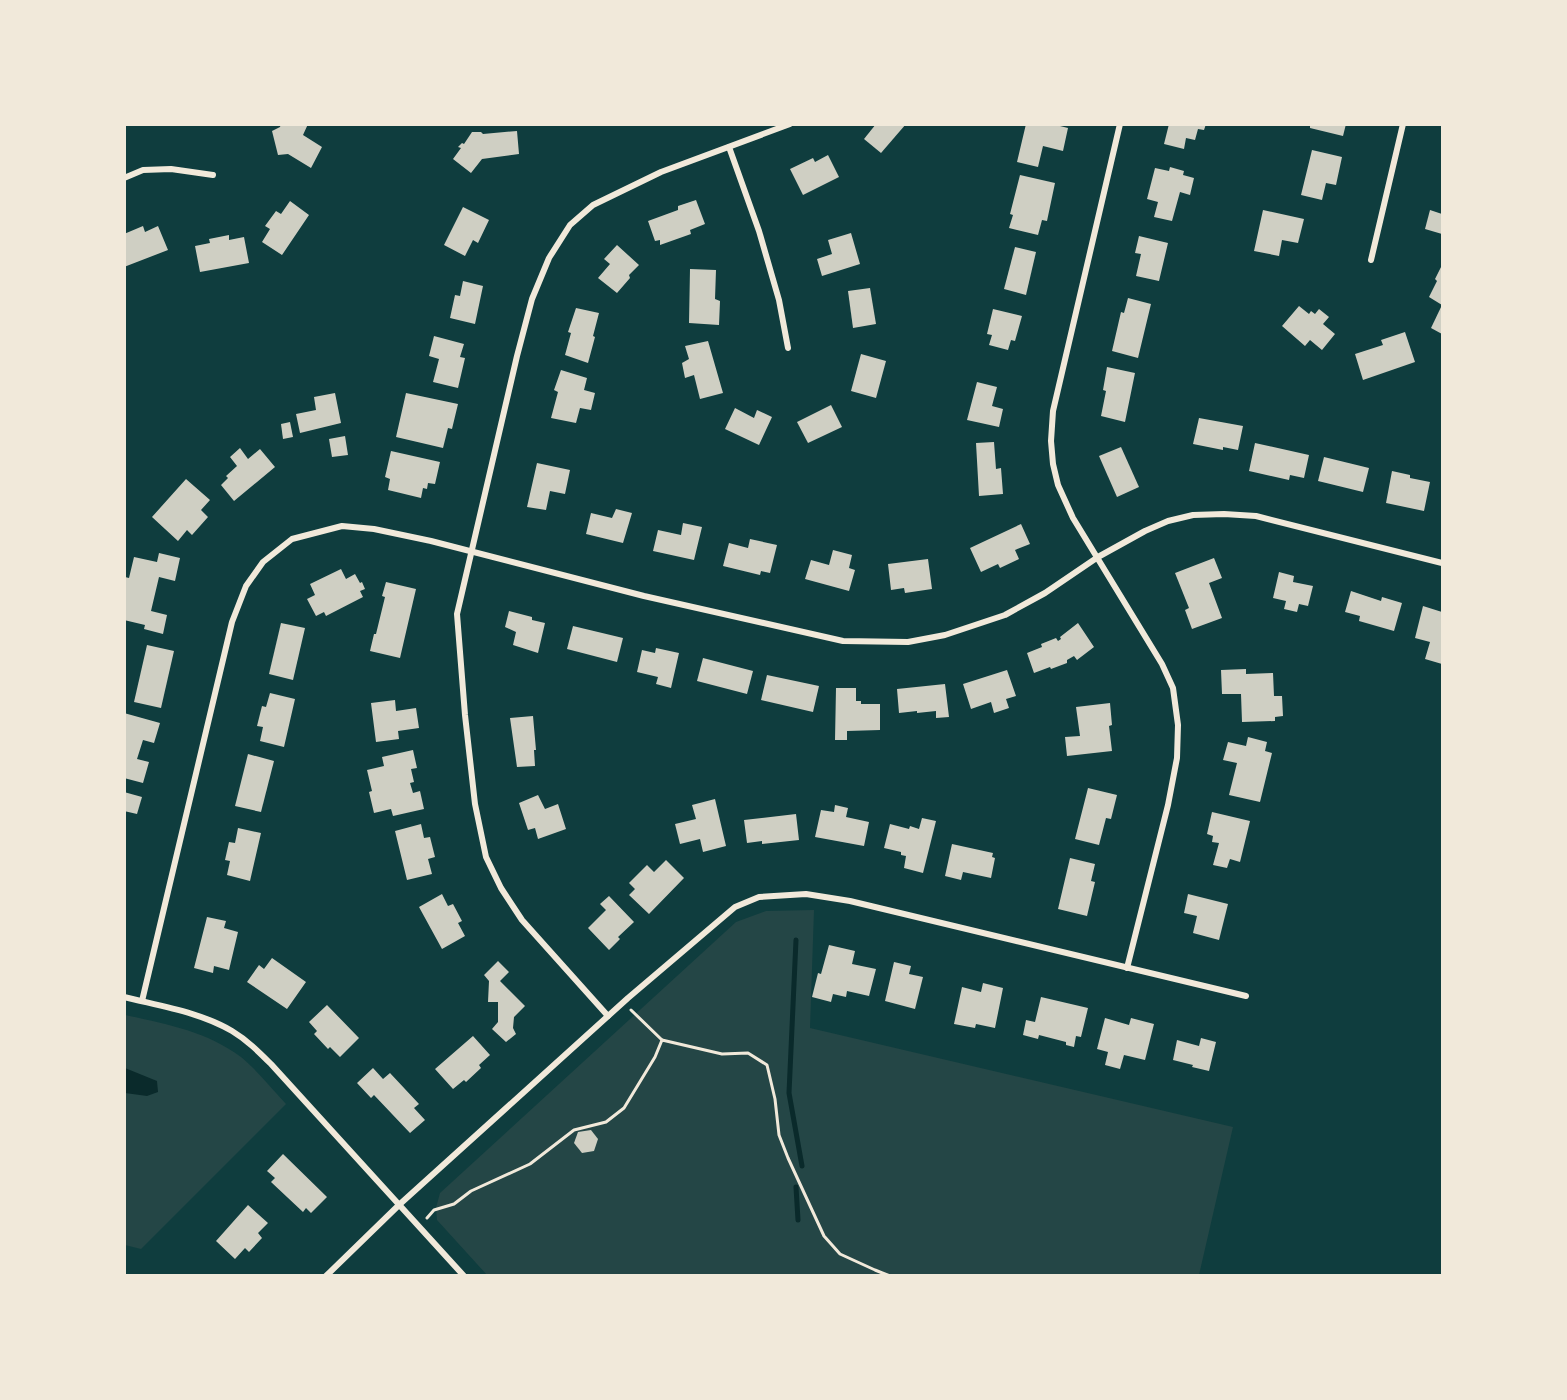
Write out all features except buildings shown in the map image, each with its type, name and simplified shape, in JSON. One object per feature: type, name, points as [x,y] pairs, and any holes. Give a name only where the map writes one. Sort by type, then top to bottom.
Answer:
[{"type":"street","points":[[608,1016],[522,920],[501,888],[486,857],[475,804],[457,614],[529,310],[549,258],[570,225],[593,205],[661,172],[790,124]]},
{"type":"street","points":[[1120,124],[1053,411],[1052,431],[1053,464],[1058,485],[1074,518],[1162,664],[1173,688],[1178,725],[1177,758],[1168,805],[1127,968]]},
{"type":"street","points":[[1371,261],[1403,124]]},
{"type":"street","points":[[729,147],[759,231],[779,300],[788,348]]},
{"type":"street","points":[[124,178],[143,170],[171,169],[213,176]]},
{"type":"street","points":[[142,1001],[232,622],[246,586],[257,570],[263,562],[292,539],[342,526],[374,529],[644,596],[843,640],[908,642],[945,635],[1005,615],[1045,593],[1098,557],[1145,531],[1168,521],[1193,515],[1224,513],[1256,516],[1443,563]]},
{"type":"street","points":[[326,1275],[400,1204],[623,1002],[735,907],[759,897],[806,894],[850,901],[1246,996]]},
{"type":"street","points":[[124,997],[180,1010],[215,1022],[246,1041],[271,1065],[464,1275]]},
{"type":"path","points":[[623,1002],[662,1040],[722,1054],[748,1053],[767,1065],[776,1099],[779,1135],[824,1236],[840,1254],[890,1275]]},
{"type":"path","points":[[420,1227],[434,1210],[454,1204],[471,1191],[530,1164],[574,1130],[606,1122],[624,1108],[655,1057],[662,1040]]},
{"type":"shaded area","points":[[814,910],[810,1028],[1233,1127],[1199,1275],[487,1275],[437,1220],[436,1208],[440,1193],[736,922],[766,911]]},
{"type":"shaded area","points":[[125,1015],[185,1030],[228,1048],[253,1068],[286,1104],[141,1249],[125,1245]]},
{"type":"shaded area","points":[[125,1068],[157,1081],[158,1092],[147,1096],[125,1093]]},
{"type":"waterway","points":[[796,940],[789,1093],[802,1166]]},
{"type":"waterway","points":[[796,1187],[798,1220]]}]
